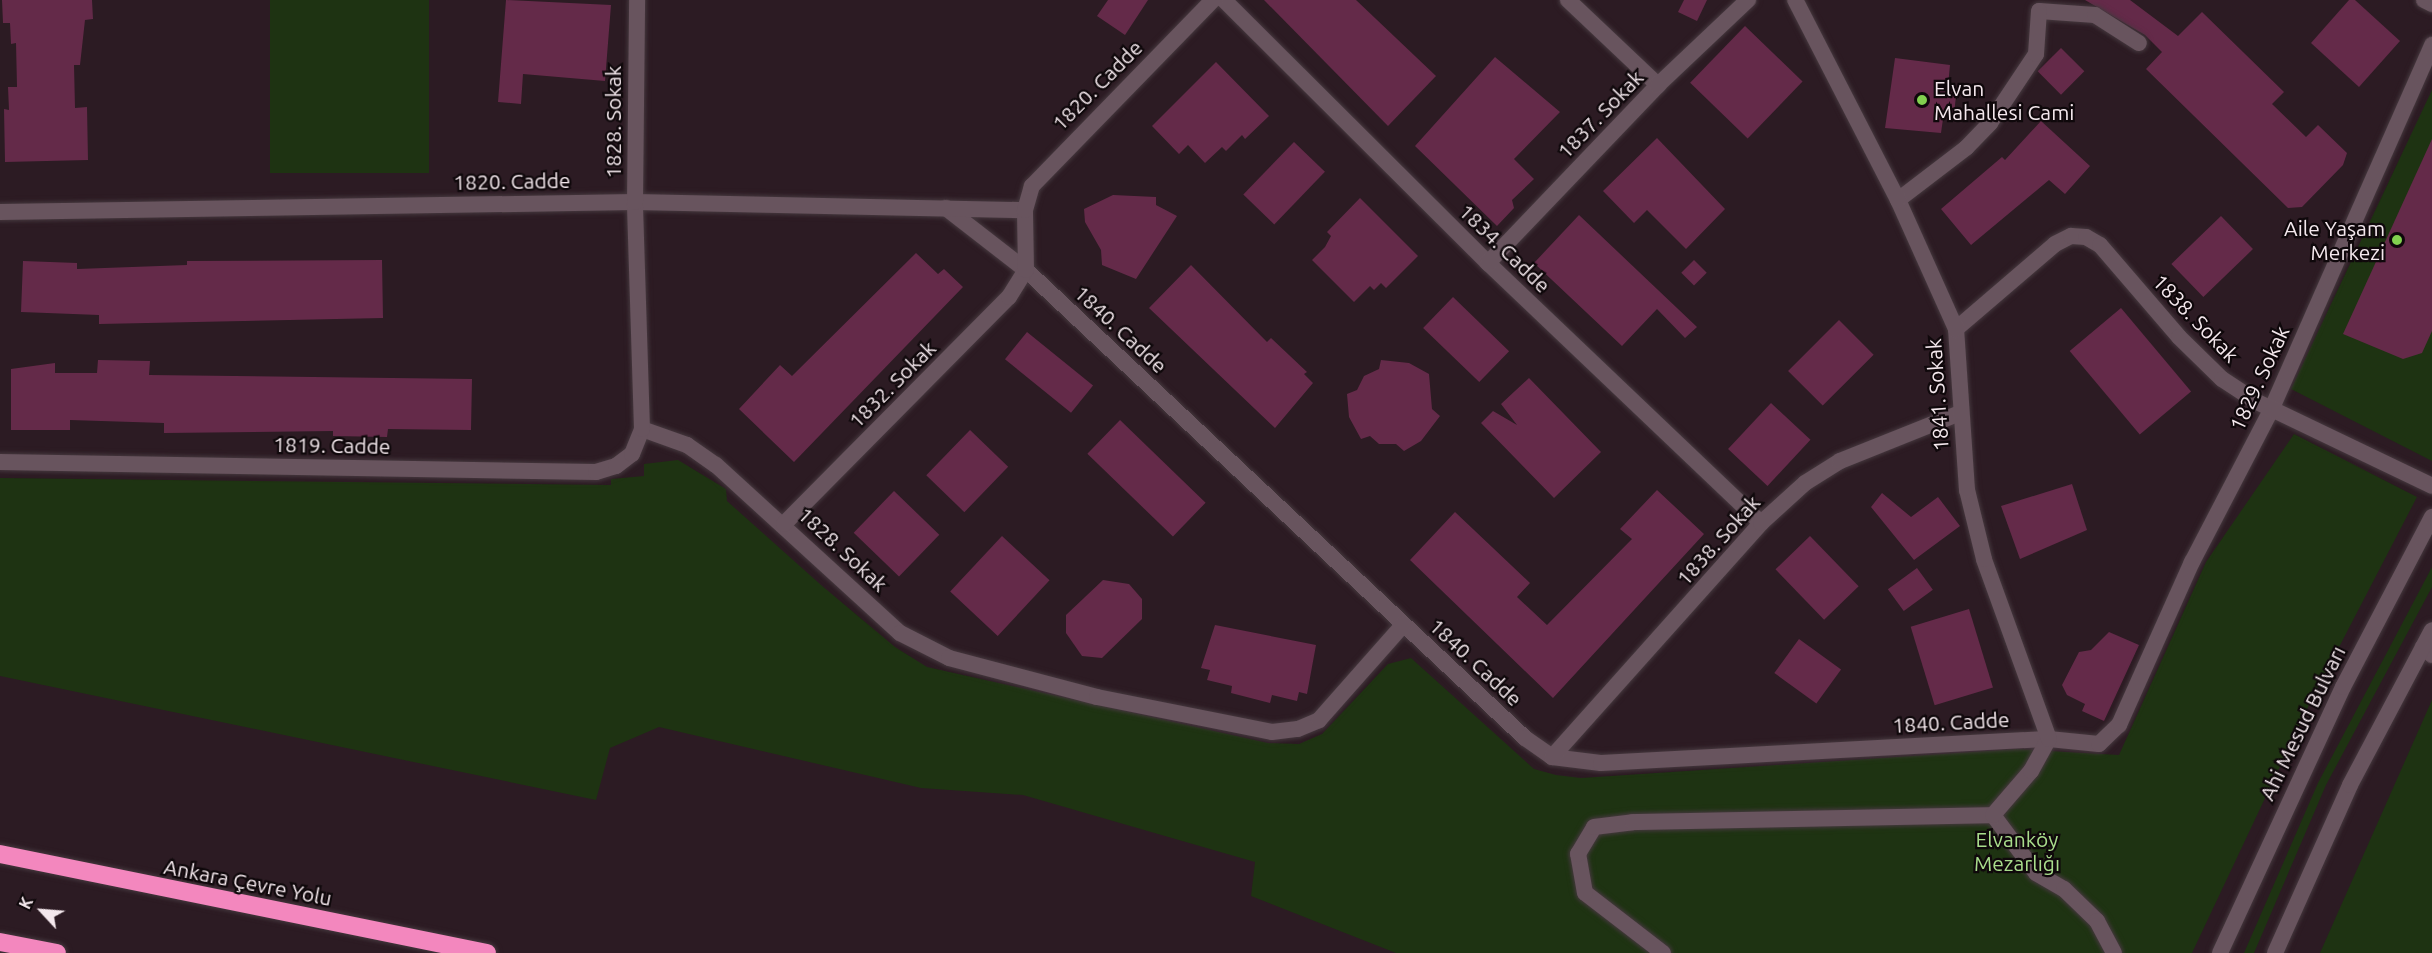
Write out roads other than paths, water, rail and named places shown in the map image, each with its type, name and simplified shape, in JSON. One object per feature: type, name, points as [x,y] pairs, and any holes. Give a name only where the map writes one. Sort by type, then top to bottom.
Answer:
[{"type":"highway","name":"Ankara Çevre Yolu","points":[[0,854],[487,953]]},
{"type":"highway","points":[[0,942],[57,953]]},
{"type":"street","name":"1828. Sokak","points":[[637,0],[635,202],[642,429],[687,444],[784,524],[900,633],[924,648],[1097,697],[1272,732],[1298,729],[1319,720],[1403,625]]},
{"type":"street","name":"1820. Cadde","points":[[1026,270],[1025,210],[1032,186],[1213,0]]},
{"type":"street","name":"1834. Cadde","points":[[1224,0],[1488,263],[1761,523]]},
{"type":"street","points":[[1568,0],[1658,85]]},
{"type":"street","name":"1837. Sokak","points":[[1488,263],[1658,85],[1748,0]]},
{"type":"street","name":"1841. Sokak","points":[[1795,0],[1898,200],[1956,329],[1967,490],[1984,559],[2049,739]]},
{"type":"street","points":[[2424,0],[2432,4]]},
{"type":"street","points":[[1898,200],[1966,148],[1990,123],[2036,54],[2034,6],[2074,6],[2094,15],[2139,43]]},
{"type":"street","name":"1829. Sokak","points":[[2119,725],[2192,562],[2272,408],[2432,45]]},
{"type":"street","name":"1820. Cadde","points":[[0,212],[635,202],[1025,210]]},
{"type":"street","name":"1840. Cadde","points":[[946,208],[1026,270],[1525,738],[1552,757],[1601,763],[2049,739],[2099,744],[2119,725]]},
{"type":"street","name":"1838. Sokak","points":[[1956,329],[2055,244],[2071,236],[2086,237],[2100,246],[2222,379],[2272,408],[2432,486]]},
{"type":"street","name":"1832. Sokak","points":[[784,524],[991,318],[1026,270]]},
{"type":"street","name":"1838. Sokak","points":[[1552,757],[1761,523],[1805,483],[1840,460],[1960,413]]},
{"type":"street","name":"1819. Cadde","points":[[0,462],[596,472],[616,466],[632,454],[642,429]]},
{"type":"street","name":"Ahi Mesud Bulvarı","points":[[2220,953],[2338,697],[2432,517]]},
{"type":"street","points":[[2276,953],[2350,785],[2427,651],[2432,630]]},
{"type":"street","points":[[1663,953],[1585,893],[1578,854],[1594,827],[1633,822],[1993,815],[2031,771],[2049,739]]},
{"type":"street","points":[[1993,815],[2036,873],[2064,889],[2097,921],[2114,953]]},
{"type":"place","name":"Elvan Mahallesi Cami","points":[[1922,100]]},
{"type":"place","name":"Aile Yaşam Merkezi","points":[[2397,240]]},
{"type":"park label","name":"Elvanköy Mezarlığı","points":[[2017,851]]}]
